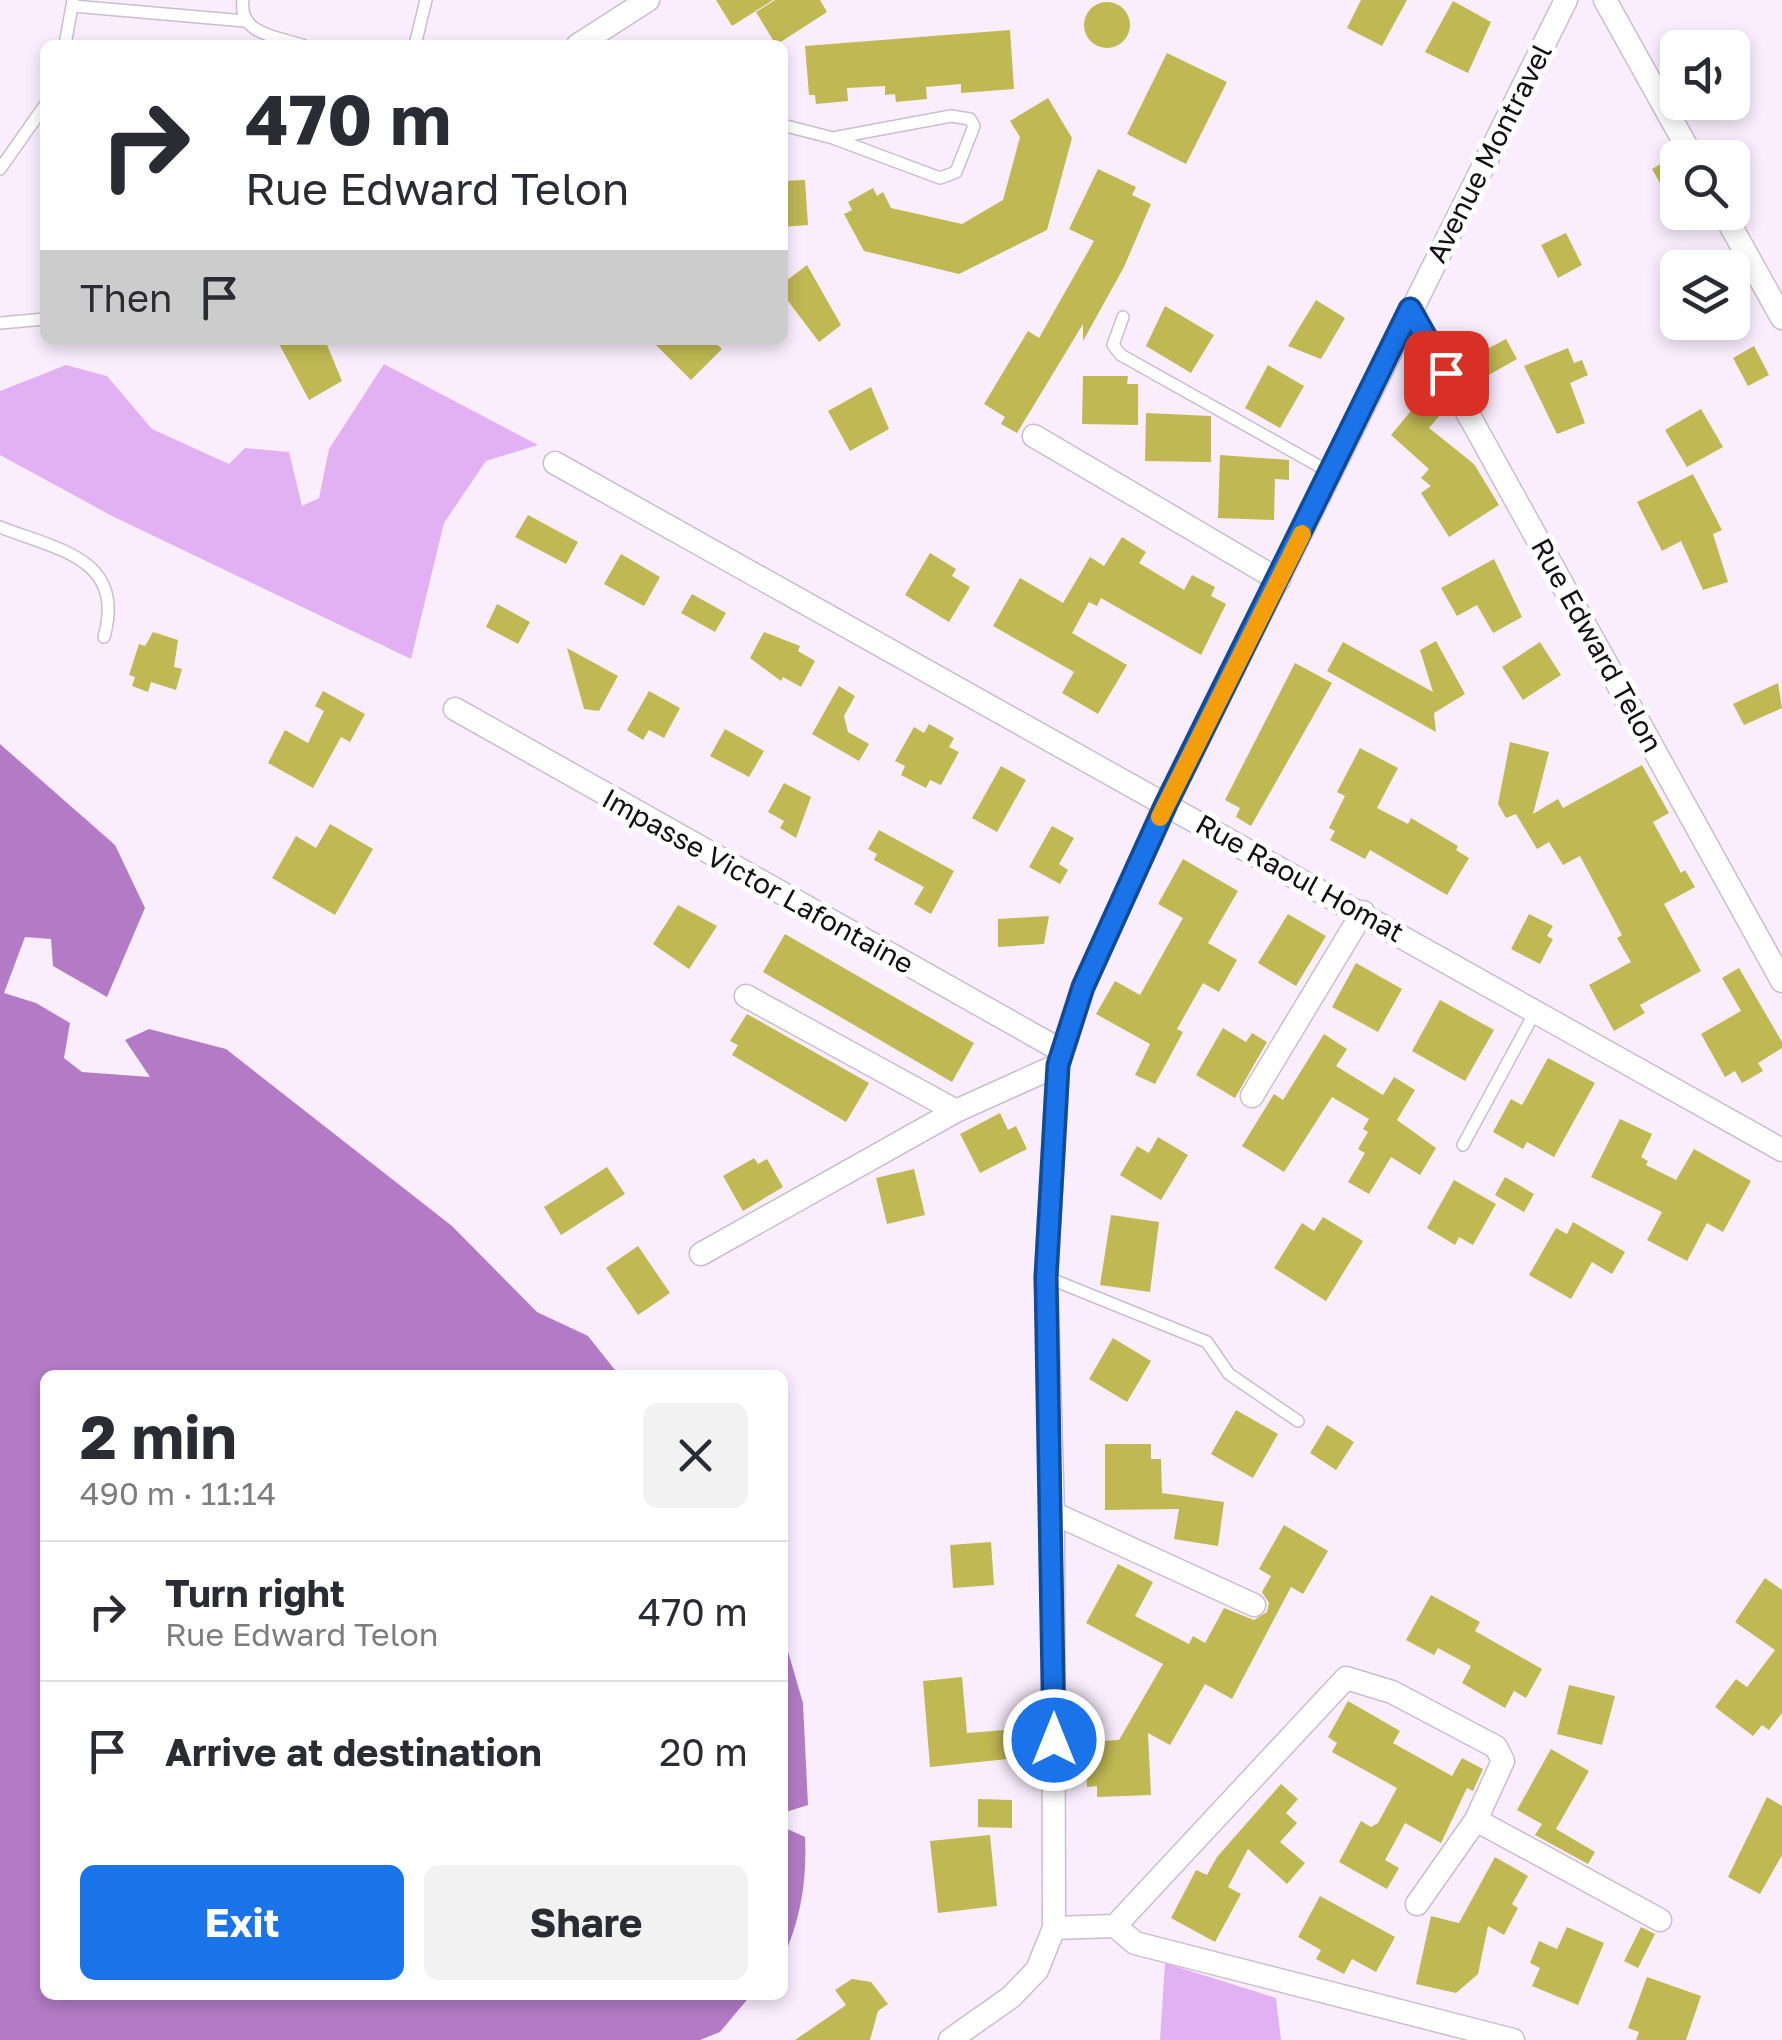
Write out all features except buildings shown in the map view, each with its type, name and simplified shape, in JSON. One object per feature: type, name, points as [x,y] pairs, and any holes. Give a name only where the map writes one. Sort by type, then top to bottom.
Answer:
[{"type":"street","points":[[586,40],[648,0]]},
{"type":"street","name":"Avenue Montravel","points":[[950,2040],[1011,1997],[1037,1970],[1054,1928],[1053,1513],[1046,1277],[1060,1058],[1083,987],[1166,804],[1566,0]]},
{"type":"street","points":[[1605,0],[1683,140]]},
{"type":"street","points":[[1733,230],[1782,318]]},
{"type":"street","name":"Rue Edward Telon","points":[[1410,309],[1782,981]]},
{"type":"street","points":[[1034,436],[1279,580]]},
{"type":"street","name":"Rue Raoul Homat","points":[[554,463],[1363,912],[1782,1150]]},
{"type":"street","name":"Impasse Victor Lafontaine","points":[[454,709],[1060,1058]]},
{"type":"street","points":[[1252,1096],[1363,912]]},
{"type":"street","points":[[746,996],[956,1111]]},
{"type":"street","points":[[701,1254],[956,1111],[1060,1058]]},
{"type":"street","points":[[1053,1513],[1254,1605]]},
{"type":"street","points":[[1114,1926],[1346,1678],[1392,1692],[1496,1747],[1503,1761],[1476,1820],[1417,1904]]},
{"type":"street","points":[[1476,1820],[1660,1920]]},
{"type":"street","points":[[1054,1928],[1114,1926],[1135,1943],[1513,2040]]},
{"type":"lane","points":[[243,0],[245,20]]},
{"type":"lane","points":[[415,40],[426,0]]},
{"type":"lane","points":[[66,40],[73,3],[245,20],[256,30],[287,40]]},
{"type":"lane","points":[[0,168],[40,112]]},
{"type":"lane","points":[[788,127],[948,178],[956,172],[974,126],[970,119],[951,116],[833,138]]},
{"type":"lane","points":[[1122,317],[1113,344],[1121,355],[1333,474]]},
{"type":"lane","points":[[0,323],[40,319]]},
{"type":"lane","points":[[0,527],[84,560],[104,580],[111,614],[104,637]]},
{"type":"lane","points":[[1463,1145],[1536,1009]]},
{"type":"lane","points":[[1046,1277],[1207,1342],[1229,1374],[1298,1421]]},
{"type":"shaded area","points":[[384,364],[538,445],[486,461],[444,523],[411,659],[114,517],[0,455],[0,391],[66,365],[107,376],[152,429],[229,464],[245,448],[289,452],[302,506],[319,498],[329,449]]},
{"type":"shaded area","points":[[0,744],[115,845],[145,908],[107,997],[53,966],[51,939],[25,937],[4,993],[36,1003],[70,1023],[64,1058],[82,1072],[150,1077],[125,1040],[149,1029],[226,1049],[452,1226],[537,1312],[588,1336],[615,1370],[40,1370],[40,2000],[747,2000],[720,2032],[700,2040],[0,2040]]},
{"type":"shaded area","points":[[788,1652],[803,1703],[808,1805],[788,1811]]},
{"type":"shaded area","points":[[788,1829],[805,1837],[804,1884],[788,1945]]},
{"type":"shaded area","points":[[1165,1963],[1276,1998],[1281,2040],[1160,2040]]},
{"type":"slow traffic","points":[[1160,817],[1302,534]]},
{"type":"route","points":[[1054,1740],[1046,1277],[1058,1065],[1083,987],[1166,804],[1333,474],[1410,309],[1446,373]]}]
